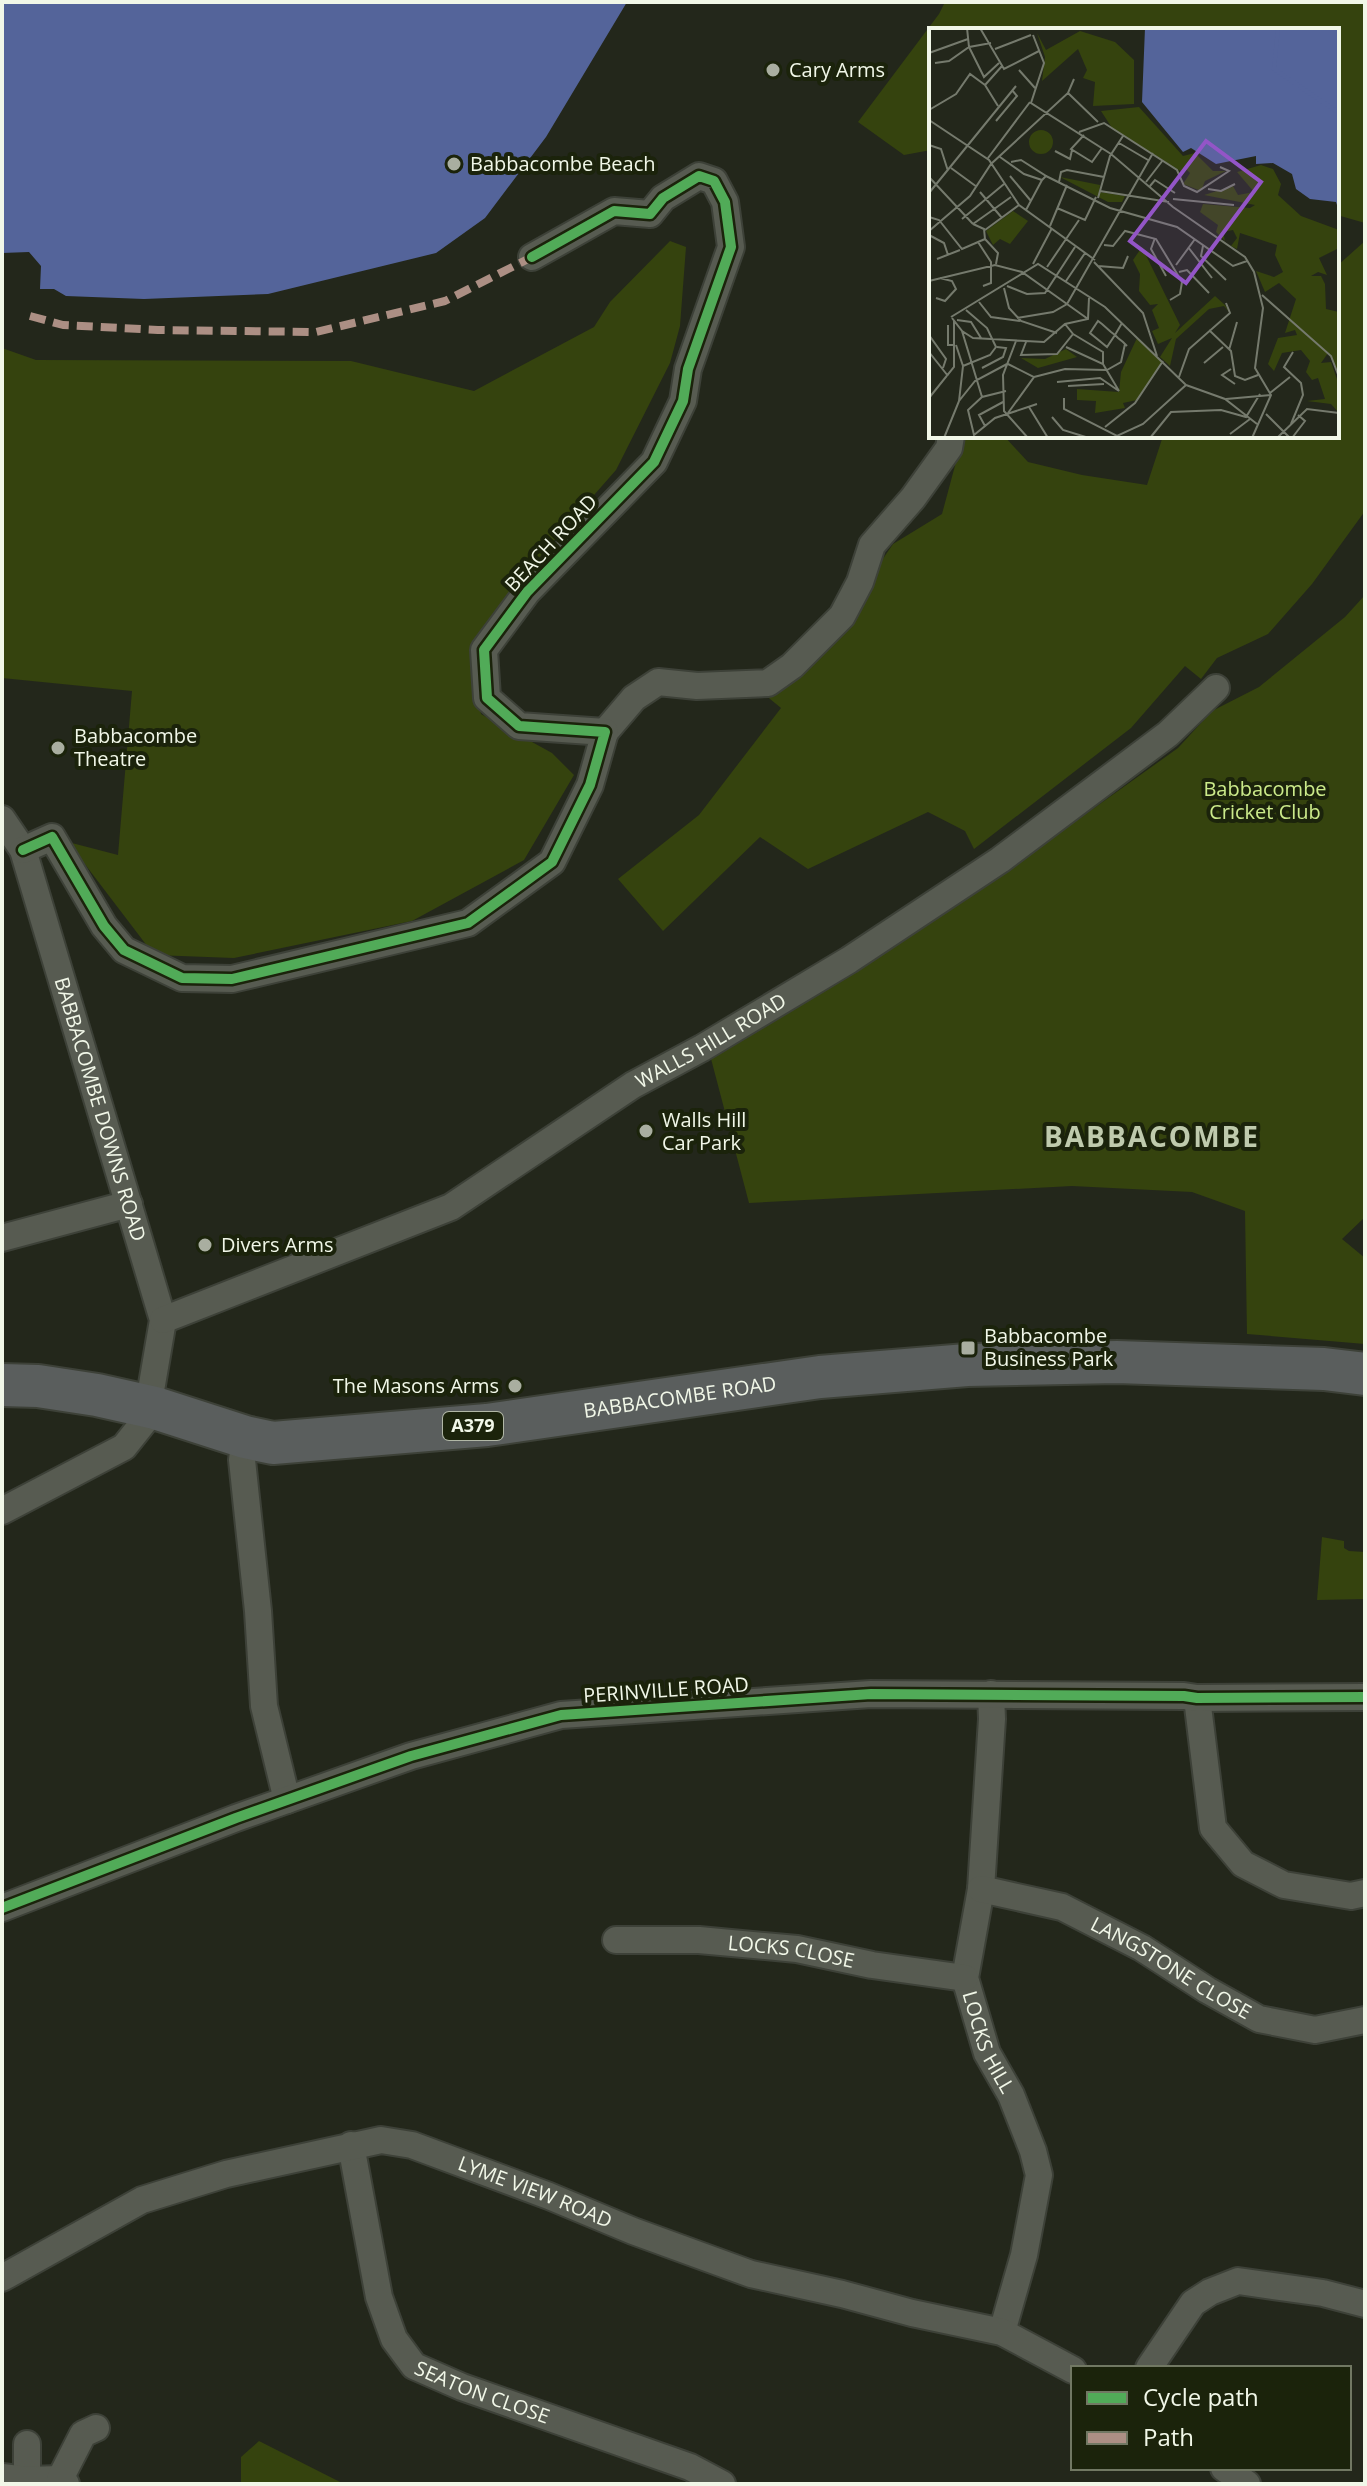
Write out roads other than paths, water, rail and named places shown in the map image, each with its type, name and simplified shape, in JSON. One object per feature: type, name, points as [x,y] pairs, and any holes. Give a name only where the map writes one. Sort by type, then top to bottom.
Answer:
[{"type":"main road","name":"BABBACOMBE ROAD","points":[[2,1385],[38,1386],[97,1395],[273,1443],[487,1425],[820,1377],[967,1365],[1117,1362],[1324,1369],[1365,1374]]},
{"type":"street","name":"BEACH ROAD","points":[[532,257],[614,211],[650,214],[663,198],[699,176],[714,181],[725,202],[731,247],[688,369],[683,401],[654,462],[527,592],[484,650],[487,698],[519,726],[605,732]]},
{"type":"street","points":[[23,850],[52,837],[104,926],[124,950],[182,978],[232,979],[468,923],[552,862],[590,785],[605,732],[634,698],[658,682],[697,686],[768,683],[792,666],[842,616],[860,582],[872,545],[913,498],[949,448],[951,438]]},
{"type":"street","name":"WALLS HILL ROAD","points":[[163,1320],[451,1207],[633,1085],[702,1048],[849,960],[1000,860],[1168,734],[1216,688]]},
{"type":"street","name":"BABBACOMBE DOWNS ROAD","points":[[2,819],[23,850],[163,1320],[152,1408]]},
{"type":"street","points":[[2,1238],[129,1204]]},
{"type":"street","points":[[2,1511],[124,1447],[152,1408]]},
{"type":"street","points":[[245,1437],[242,1460],[258,1611],[264,1706],[287,1800]]},
{"type":"street","name":"PERINVILLE ROAD","points":[[2,1908],[192,1834],[411,1756],[561,1715],[871,1694],[1365,1697]]},
{"type":"street","name":"LOCKS HILL","points":[[991,1694],[981,1889],[965,1978],[987,2053],[1011,2095],[1039,2175],[1024,2255],[1002,2332]]},
{"type":"street","points":[[1197,1698],[1213,1828],[1243,1864],[1284,1885],[1351,1896],[1365,1893]]},
{"type":"street","name":"LANGSTONE CLOSE","points":[[981,1889],[1062,1907],[1142,1948],[1259,2019],[1315,2030],[1365,2020]]},
{"type":"street","name":"LOCKS CLOSE","points":[[616,1940],[699,1940],[797,1949],[872,1965],[965,1978]]},
{"type":"street","name":"LYME VIEW ROAD","points":[[2,2278],[142,2200],[226,2174],[381,2140],[412,2145],[751,2274],[1002,2332],[1071,2369]]},
{"type":"street","name":"SEATON CLOSE","points":[[351,2145],[379,2297],[394,2339],[414,2366],[462,2387],[690,2467],[722,2484]]},
{"type":"street","points":[[1150,2366],[1193,2303],[1210,2292],[1238,2281],[1323,2293],[1365,2304]]},
{"type":"street","points":[[27,2444],[14,2479],[63,2482],[83,2434],[96,2428]]},
{"type":"street","points":[[1227,2470],[1247,2484]]},
{"type":"water","points":[[2,2],[627,2],[546,137],[485,218],[436,253],[268,294],[144,299],[66,296],[54,289],[40,289],[41,266],[29,252],[2,253]]},
{"type":"place","name":"Cary Arms","points":[[773,70]]},
{"type":"place","name":"Babbacombe Beach","points":[[454,164]]},
{"type":"place","name":"Babbacombe Theatre","points":[[58,748]]},
{"type":"place","name":"Walls Hill Car Park","points":[[646,1131]]},
{"type":"place","name":"Divers Arms","points":[[205,1245]]},
{"type":"place","name":"Babbacombe Business Park","points":[[968,1348]]},
{"type":"place","name":"The Masons Arms","points":[[515,1386]]},
{"type":"district","name":"BABBACOMBE","points":[[1152,1137]]},
{"type":"park label","name":"Babbacombe Cricket Club","points":[[1265,800]]}]
